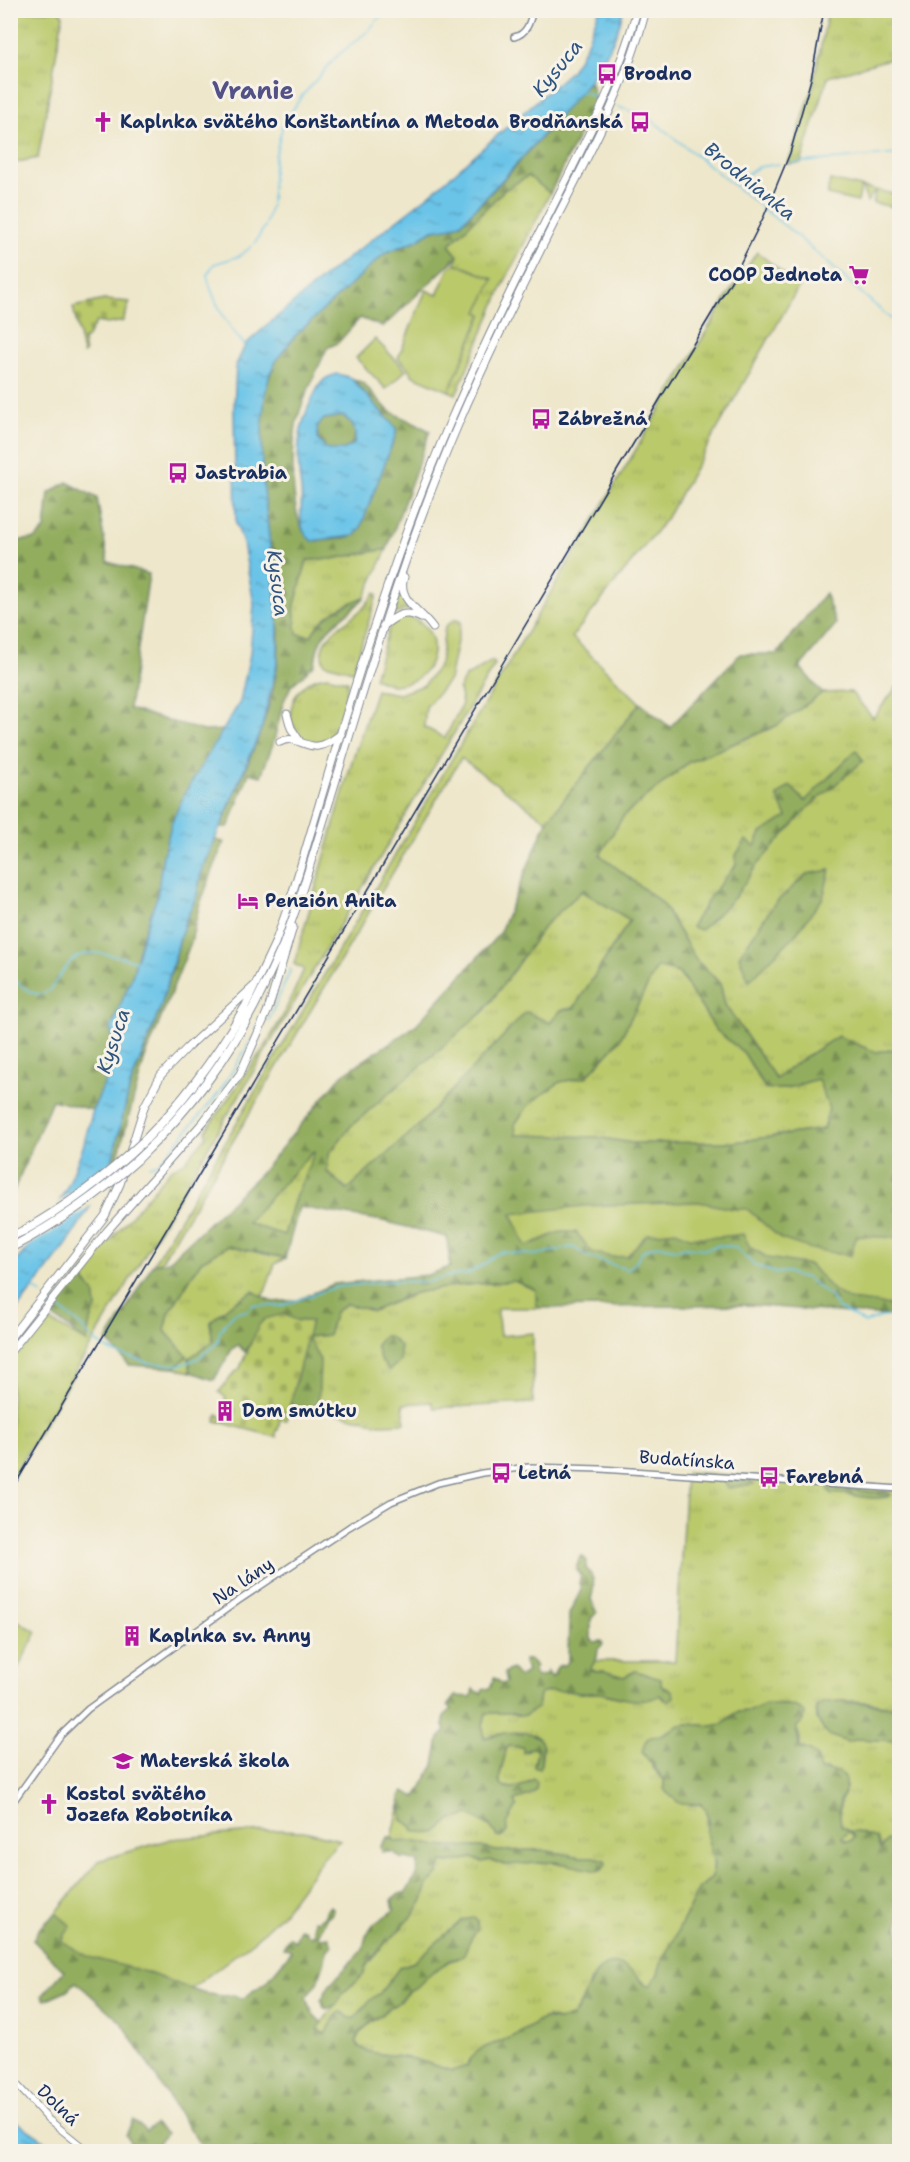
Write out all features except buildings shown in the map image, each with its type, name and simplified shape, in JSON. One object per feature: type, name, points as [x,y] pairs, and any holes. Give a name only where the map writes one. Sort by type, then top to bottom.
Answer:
[{"type":"highway","points":[[10,1248],[84,1204],[137,1160],[190,1104],[218,1068],[236,1042],[261,985]]},
{"type":"highway","points":[[10,1237],[47,1217],[88,1190],[145,1140],[177,1107],[211,1063],[244,1010]]},
{"type":"main road","points":[[10,1338],[105,1216],[120,1184],[144,1107],[161,1075],[172,1062],[261,985],[290,901],[394,568],[449,425],[487,340],[608,96],[637,10]]},
{"type":"main road","points":[[244,1010],[261,985],[291,921],[383,626],[435,480],[491,352],[611,110],[634,53],[646,10]]},
{"type":"main road","points":[[383,626],[402,614],[411,613],[433,628],[428,619],[404,596],[402,590],[408,566],[406,557]]},
{"type":"main road","points":[[287,714],[291,728],[301,742]]},
{"type":"main road","points":[[280,742],[289,738],[309,746],[316,746],[341,734]]},
{"type":"main road","points":[[10,1352],[107,1231],[209,1114],[240,1074],[267,1010],[294,929],[291,921]]},
{"type":"main road","name":"Dolná","points":[[10,2077],[48,2119],[89,2151]]},
{"type":"street","points":[[514,37],[520,36],[525,31],[533,10]]},
{"type":"street","name":"Budatínska","points":[[544,1467],[900,1489]]},
{"type":"street","name":"Na lány","points":[[10,1806],[61,1735],[101,1698],[349,1527],[394,1500],[438,1483],[482,1473],[544,1467]]},
{"type":"green space","points":[[10,11],[60,11],[63,16],[38,158],[11,163]]},
{"type":"green space","points":[[828,11],[899,11],[899,56],[828,77],[801,163],[788,164],[812,90]]},
{"type":"green space","points":[[590,80],[596,101],[550,193],[528,176],[504,190],[449,245],[458,256],[383,327],[360,318],[338,343],[327,348],[301,407],[294,436],[294,492],[302,527],[310,538],[321,541],[338,539],[353,536],[359,530],[396,434],[396,428],[351,378],[363,383],[389,411],[430,431],[387,549],[332,559],[307,560],[294,608],[297,634],[311,636],[327,617],[342,607],[365,597],[326,632],[317,651],[315,664],[291,686],[283,703],[274,741],[261,776],[249,773],[228,827],[221,827],[263,724],[275,682],[278,660],[275,587],[261,460],[261,420],[267,385],[280,355],[306,325],[383,255],[432,231],[462,222],[509,174]]},
{"type":"green space","points":[[528,175],[550,193],[505,281],[456,394],[449,391],[482,315],[478,312],[492,279],[455,263],[458,256],[449,245],[504,190]]},
{"type":"green space","points":[[830,180],[861,187],[858,202],[827,195]]},
{"type":"green space","points":[[862,187],[876,190],[867,202]]},
{"type":"green space","points":[[876,190],[899,195],[898,208],[873,203]]},
{"type":"green space","points":[[757,252],[799,286],[666,519],[572,637],[640,703],[547,821],[461,758],[161,1262],[153,1264],[730,292]]},
{"type":"green space","points":[[455,263],[493,279],[478,312],[482,314],[449,391],[413,376],[398,358],[426,290],[437,295],[449,268]]},
{"type":"green space","points":[[104,300],[130,302],[123,321],[107,324],[96,322],[87,338],[83,340],[85,353],[83,354],[73,307]]},
{"type":"green space","points":[[375,339],[406,370],[386,389],[356,358]]},
{"type":"green space","points":[[343,416],[354,428],[354,444],[343,450],[328,451],[318,440],[317,427],[324,419]]},
{"type":"green space","points":[[67,482],[97,498],[108,562],[149,574],[129,709],[203,731],[224,730],[185,793],[172,822],[163,855],[157,897],[142,938],[133,974],[111,1028],[113,1057],[110,1070],[93,1110],[52,1100],[11,1197],[11,541],[35,539],[45,529],[49,493]]},
{"type":"green space","points":[[387,549],[365,597],[342,607],[327,617],[311,636],[297,634],[294,608],[307,560],[332,559]]},
{"type":"green space","points":[[375,593],[377,595],[353,671],[325,664],[322,647],[326,640],[362,609]]},
{"type":"green space","points":[[400,593],[413,611],[406,610],[393,615]]},
{"type":"green space","points":[[825,593],[836,624],[800,667],[822,693],[776,726],[689,762],[623,816],[600,855],[662,903],[696,960],[720,983],[725,1005],[776,1079],[838,1036],[875,1052],[892,1050],[899,1056],[899,1238],[856,1236],[851,1256],[811,1250],[781,1239],[747,1209],[732,1209],[699,1202],[584,1206],[512,1215],[526,1246],[560,1232],[576,1232],[592,1252],[627,1256],[647,1234],[676,1231],[690,1237],[719,1237],[743,1234],[750,1247],[768,1258],[810,1265],[833,1290],[850,1300],[899,1306],[899,1317],[748,1305],[537,1308],[536,1290],[514,1281],[456,1286],[415,1293],[373,1311],[346,1304],[335,1312],[328,1335],[307,1337],[320,1360],[318,1408],[289,1408],[311,1321],[266,1319],[245,1352],[238,1345],[232,1349],[214,1380],[191,1372],[189,1358],[213,1342],[210,1322],[231,1304],[253,1291],[273,1302],[298,1300],[334,1284],[428,1275],[450,1267],[447,1237],[383,1221],[299,1207],[285,1258],[228,1246],[201,1261],[169,1313],[165,1331],[187,1356],[175,1368],[129,1365],[107,1341],[153,1264],[169,1261],[260,1174],[342,1075],[415,1026],[499,934],[547,821],[640,703],[670,727],[740,654],[777,654]],"holes":[[[582,891],[630,920],[574,1008],[561,1010],[550,1023],[526,1012],[417,1127],[347,1190],[327,1172],[329,1153],[351,1126],[485,1010],[546,924]],[[657,967],[679,973],[716,1030],[744,1053],[765,1088],[785,1088],[818,1079],[829,1109],[823,1129],[735,1142],[632,1143],[596,1137],[516,1135],[515,1124],[530,1103],[560,1082],[586,1077],[619,1041]],[[315,1151],[295,1198],[284,1235],[247,1223]]]},
{"type":"green space","points":[[405,616],[418,621],[427,629],[432,638],[431,660],[426,670],[418,678],[392,685],[374,678],[389,628],[393,622]]},
{"type":"green space","points":[[455,619],[461,622],[449,680],[426,707],[424,727],[445,738],[462,704],[459,689],[465,677],[492,661],[495,664],[11,1480],[11,1360],[45,1318],[87,1342],[89,1326],[96,1307],[94,1292],[80,1276],[171,1169],[185,1162],[206,1137],[206,1130],[263,1049],[283,1016],[304,969],[294,964],[352,761],[376,690],[399,694],[424,685],[440,664],[445,627]]},
{"type":"green space","points":[[327,676],[348,681],[341,713],[334,730],[326,740],[319,743],[307,742],[292,724],[293,703],[305,685]]},
{"type":"green space","points":[[899,684],[899,1056],[892,1050],[875,1052],[838,1036],[776,1079],[725,1005],[720,983],[696,960],[662,903],[600,855],[623,816],[689,762],[776,726],[822,693],[851,692],[873,718]]},
{"type":"green space","points":[[856,750],[863,761],[809,807],[757,865],[735,897],[701,930],[691,927],[711,895],[736,865],[736,855],[746,840],[755,846],[761,833],[787,817],[777,796],[790,786],[805,801]]},
{"type":"green space","points":[[215,840],[224,842],[199,906],[191,942],[144,1061],[118,1156],[111,1162],[130,1086],[152,1031],[184,924],[197,895],[201,873]]},
{"type":"green space","points":[[830,870],[823,898],[794,936],[749,981],[739,956],[774,904],[807,874]]},
{"type":"green space","points":[[582,890],[630,920],[574,1008],[561,1010],[550,1023],[417,1127],[347,1190],[327,1171],[329,1153],[351,1126],[485,1010],[546,924]]},
{"type":"green space","points":[[657,967],[679,973],[716,1030],[744,1053],[765,1088],[785,1088],[818,1079],[829,1109],[823,1129],[735,1142],[632,1143],[596,1137],[515,1135],[515,1124],[530,1103],[560,1082],[586,1077],[619,1041]]},
{"type":"green space","points":[[316,1151],[295,1198],[284,1236],[247,1222],[312,1152]]},
{"type":"green space","points":[[699,1202],[732,1209],[747,1209],[781,1239],[811,1249],[851,1256],[856,1236],[899,1238],[899,1306],[850,1300],[833,1290],[810,1265],[768,1258],[750,1247],[743,1234],[690,1237],[676,1231],[647,1234],[627,1256],[613,1257],[592,1252],[576,1232],[560,1232],[526,1246],[512,1214],[584,1206]]},
{"type":"green space","points":[[228,1246],[285,1258],[275,1264],[263,1297],[253,1291],[231,1304],[210,1322],[213,1342],[189,1358],[191,1372],[175,1368],[186,1355],[165,1331],[169,1313],[201,1261]]},
{"type":"green space","points":[[80,1276],[94,1292],[96,1307],[89,1326],[87,1342],[51,1316],[50,1310]]},
{"type":"green space","points":[[514,1281],[536,1290],[537,1308],[497,1308],[500,1336],[533,1333],[533,1403],[434,1408],[432,1402],[403,1404],[405,1423],[380,1424],[317,1408],[307,1337],[328,1335],[335,1312],[346,1304],[373,1311],[415,1293],[459,1285]]},
{"type":"green space","points":[[283,1314],[298,1321],[311,1321],[286,1420],[280,1419],[276,1437],[215,1421],[217,1415],[228,1419],[232,1416],[234,1409],[224,1405],[226,1398],[219,1392],[239,1370],[259,1325],[265,1319]]},
{"type":"green space","points":[[384,1336],[389,1336],[400,1346],[400,1362],[389,1370],[380,1360],[376,1345]]},
{"type":"green space","points":[[686,1472],[899,1487],[899,1709],[869,1702],[845,1701],[816,1707],[817,1719],[826,1734],[847,1742],[859,1739],[899,1741],[899,1842],[880,1849],[878,1840],[854,1837],[851,1841],[846,1841],[841,1837],[840,1809],[845,1793],[828,1770],[818,1768],[819,1761],[800,1748],[800,1738],[789,1705],[766,1704],[750,1711],[737,1712],[722,1724],[712,1726],[680,1725],[659,1736],[649,1738],[652,1767],[664,1780],[664,1788],[691,1805],[699,1804],[706,1810],[707,1835],[713,1872],[712,1878],[699,1888],[651,1985],[648,1986],[637,1976],[590,1980],[585,1996],[572,2017],[558,2020],[549,2017],[544,2019],[514,2036],[481,2049],[467,2066],[452,2071],[414,2059],[369,2052],[359,2047],[356,2041],[362,2031],[376,2018],[395,2005],[435,1970],[458,1959],[477,1930],[477,1921],[432,1948],[414,1962],[400,1967],[380,1993],[370,2000],[355,2019],[340,2012],[326,2034],[320,2032],[318,2028],[343,1993],[364,1974],[366,1966],[385,1943],[412,1916],[422,1902],[428,1885],[438,1874],[442,1862],[449,1863],[472,1858],[482,1862],[490,1860],[504,1865],[555,1862],[562,1864],[600,1858],[542,1850],[496,1851],[481,1847],[439,1846],[411,1841],[397,1842],[392,1838],[400,1805],[402,1820],[412,1826],[414,1831],[435,1833],[452,1819],[469,1814],[490,1826],[497,1836],[517,1806],[515,1799],[533,1779],[517,1787],[509,1788],[500,1785],[506,1749],[509,1746],[523,1747],[527,1752],[531,1748],[536,1749],[534,1763],[541,1764],[543,1746],[535,1735],[515,1733],[484,1739],[483,1726],[486,1713],[511,1713],[520,1716],[539,1703],[540,1694],[554,1689],[600,1693],[621,1698],[660,1695],[665,1700],[664,1688],[649,1675],[635,1671],[624,1677],[588,1669],[595,1661],[675,1661]],"holes":[[[831,1487],[873,1492],[886,1491],[888,1497],[859,1496]]]},
{"type":"green space","points":[[730,1480],[751,1481],[754,1484],[728,1488],[725,1484]]},
{"type":"green space","points":[[831,1487],[873,1492],[886,1491],[890,1495],[869,1498],[832,1494],[828,1490]]},
{"type":"green space","points":[[582,1556],[587,1561],[586,1568],[593,1578],[591,1599],[597,1612],[591,1619],[591,1639],[594,1642],[601,1641],[603,1644],[598,1649],[597,1658],[589,1671],[604,1671],[624,1677],[635,1671],[661,1679],[661,1686],[673,1691],[674,1697],[668,1701],[660,1695],[638,1700],[600,1693],[556,1691],[540,1694],[538,1707],[526,1715],[486,1713],[483,1725],[484,1739],[506,1733],[523,1732],[537,1737],[541,1742],[539,1769],[534,1767],[536,1749],[531,1748],[523,1753],[523,1747],[509,1746],[506,1749],[500,1775],[500,1785],[509,1788],[522,1786],[534,1779],[537,1782],[536,1790],[530,1795],[515,1800],[517,1806],[507,1824],[507,1833],[502,1837],[497,1836],[490,1826],[469,1814],[452,1819],[435,1833],[416,1832],[412,1826],[402,1820],[400,1796],[404,1791],[416,1797],[434,1765],[439,1738],[446,1731],[444,1716],[452,1709],[448,1705],[455,1696],[471,1697],[473,1689],[481,1694],[483,1690],[490,1688],[494,1678],[503,1684],[506,1682],[504,1673],[512,1669],[519,1677],[527,1672],[524,1660],[530,1660],[534,1664],[536,1667],[533,1671],[536,1677],[546,1675],[547,1671],[552,1678],[558,1666],[568,1662],[569,1614],[581,1590],[579,1583],[581,1576],[576,1569]]},
{"type":"green space","points":[[11,1617],[37,1632],[11,1681]]},
{"type":"green space","points":[[844,1701],[891,1706],[899,1709],[899,1741],[859,1739],[847,1742],[826,1734],[817,1719],[816,1707],[825,1702]]},
{"type":"green space","points":[[766,1704],[797,1707],[805,1713],[804,1721],[796,1727],[800,1748],[809,1750],[817,1757],[820,1770],[839,1772],[845,1777],[845,1793],[840,1801],[839,1809],[841,1826],[850,1831],[842,1838],[851,1841],[854,1837],[850,1832],[855,1831],[876,1838],[880,1849],[887,1840],[899,1842],[899,2151],[205,2151],[123,2024],[76,1982],[67,1990],[45,2000],[42,1996],[64,1971],[33,1940],[38,1930],[56,1913],[71,1926],[61,1941],[89,1957],[146,1972],[202,1993],[234,1995],[242,1999],[266,1982],[291,1952],[290,1949],[283,1948],[289,1937],[295,1941],[300,1929],[306,1931],[305,1934],[314,1936],[314,1920],[317,1921],[325,1916],[330,1906],[333,1909],[332,1913],[327,1917],[318,1935],[321,1938],[329,1937],[332,1945],[326,1952],[318,1981],[307,1998],[313,2014],[322,2023],[318,2030],[325,2034],[338,2013],[341,2012],[350,2018],[355,2018],[370,2000],[380,1993],[400,1967],[414,1962],[462,1920],[474,1918],[477,1921],[477,1930],[462,1957],[451,1960],[432,1972],[417,1987],[408,1991],[399,2002],[361,2031],[356,2041],[359,2047],[369,2052],[414,2059],[452,2071],[467,2066],[470,2059],[480,2050],[516,2035],[544,2018],[558,2020],[572,2017],[594,1977],[608,1964],[618,1964],[630,1970],[647,1986],[651,1985],[699,1888],[712,1878],[714,1864],[706,1832],[709,1821],[705,1808],[700,1804],[679,1803],[666,1792],[664,1780],[642,1752],[645,1742],[649,1737],[659,1736],[680,1725],[722,1724],[737,1712],[750,1711]]},
{"type":"green space","points":[[277,1830],[304,1831],[340,1840],[324,1857],[282,1914],[256,1939],[191,1989],[146,1972],[89,1957],[61,1941],[71,1926],[56,1913],[98,1861],[171,1839]]},
{"type":"green space","points":[[388,1837],[398,1842],[481,1847],[496,1851],[542,1850],[594,1857],[605,1860],[606,1864],[603,1869],[597,1871],[555,1862],[504,1865],[490,1860],[482,1862],[472,1858],[449,1863],[442,1862],[438,1874],[428,1885],[422,1902],[412,1916],[385,1943],[366,1966],[364,1974],[343,1993],[337,2004],[327,2009],[323,2007],[321,2000],[329,1986],[363,1949],[366,1936],[374,1924],[394,1910],[392,1900],[399,1893],[405,1893],[417,1874],[417,1861],[402,1859],[393,1852],[382,1852],[381,1846]]},
{"type":"green space","points":[[133,2120],[146,2131],[155,2124],[166,2134],[156,2145],[163,2151],[135,2151],[126,2135]]},
{"type":"water","name":"Kysuca","points":[[599,11],[623,11],[603,60],[559,117],[516,165],[462,222],[453,227],[433,230],[417,240],[385,253],[294,337],[270,373],[265,395],[262,430],[262,471],[278,621],[278,660],[262,727],[201,873],[197,895],[184,924],[161,1006],[130,1086],[113,1157],[102,1187],[67,1244],[11,1317],[11,1267],[46,1227],[69,1183],[83,1147],[93,1110],[110,1070],[113,1057],[111,1028],[133,974],[142,938],[157,897],[163,855],[172,822],[185,793],[240,702],[250,654],[254,604],[243,543],[236,523],[234,410],[236,365],[246,344],[271,322],[325,276],[428,196],[571,71],[585,48]]},
{"type":"water","points":[[338,374],[351,378],[396,428],[396,434],[360,529],[354,536],[312,541],[306,536],[301,524],[299,442],[308,408],[318,388],[328,377]],"holes":[[[343,416],[354,428],[354,444],[343,450],[328,450],[318,440],[317,427],[324,419]]]},
{"type":"water","points":[[11,2118],[60,2151],[11,2151]]},
{"type":"pier","points":[[115,1160],[105,1188],[96,1202],[21,1250],[41,1227],[98,1188],[44,1224],[54,1205]]},
{"type":"waterway","points":[[271,202],[274,161],[283,124],[302,96],[337,56],[368,31],[386,10]]},
{"type":"waterway","name":"Brodnianka","points":[[580,92],[600,99]]},
{"type":"waterway","name":"Brodnianka","points":[[616,106],[648,117],[795,234],[900,327]]},
{"type":"waterway","points":[[791,163],[900,154]]},
{"type":"waterway","points":[[732,184],[758,167],[779,164]]},
{"type":"waterway","points":[[266,223],[271,205]]},
{"type":"waterway","points":[[255,243],[265,226]]},
{"type":"waterway","points":[[245,345],[222,313],[207,275],[214,264],[240,256],[252,246]]},
{"type":"waterway","points":[[10,975],[36,994],[45,993],[52,988],[71,961],[87,953],[102,953],[137,961]]},
{"type":"waterway","points":[[268,1022],[291,969]]},
{"type":"waterway","points":[[256,1030],[269,994]]},
{"type":"waterway","points":[[150,1166],[159,1163],[219,1093],[253,1037]]},
{"type":"waterway","points":[[52,1303],[77,1322],[94,1341],[115,1353],[149,1363],[180,1365],[197,1359],[213,1347],[218,1342],[219,1333],[234,1313],[246,1311],[253,1305],[280,1306],[336,1287],[391,1281],[426,1282],[467,1274],[503,1252],[535,1255],[573,1247],[588,1257],[626,1269],[637,1261],[644,1250],[657,1245],[676,1249],[687,1247],[705,1249],[720,1245],[735,1247],[753,1264],[775,1273],[788,1272],[797,1277],[807,1278],[830,1296],[837,1307],[865,1323],[881,1317],[900,1315]]},
{"type":"waterway","points":[[33,1289],[42,1294]]},
{"type":"railway","points":[[10,1493],[733,278],[764,216],[790,153],[811,79],[824,10]]},
{"type":"place","name":"Brodno","points":[[607,74]]},
{"type":"place","name":"Kaplnka svätého Konštantína a Metoda","points":[[103,122]]},
{"type":"place","name":"Brodňanská","points":[[640,122]]},
{"type":"place","name":"COOP Jednota","points":[[859,275]]},
{"type":"place","name":"Zábrežná","points":[[541,419]]},
{"type":"place","name":"Jastrabia","points":[[178,473]]},
{"type":"place","name":"Penzión Anita","points":[[248,901]]},
{"type":"place","name":"Dom smútku","points":[[225,1411]]},
{"type":"place","name":"Letná","points":[[501,1473]]},
{"type":"place","name":"Farebná","points":[[769,1477]]},
{"type":"place","name":"Kaplnka sv. Anny","points":[[132,1636]]},
{"type":"place","name":"Materská škola","points":[[123,1761]]},
{"type":"place","name":"Kostol svätého Jozefa Robotníka","points":[[49,1804]]},
{"type":"district","name":"Vranie","points":[[253,91]]}]
